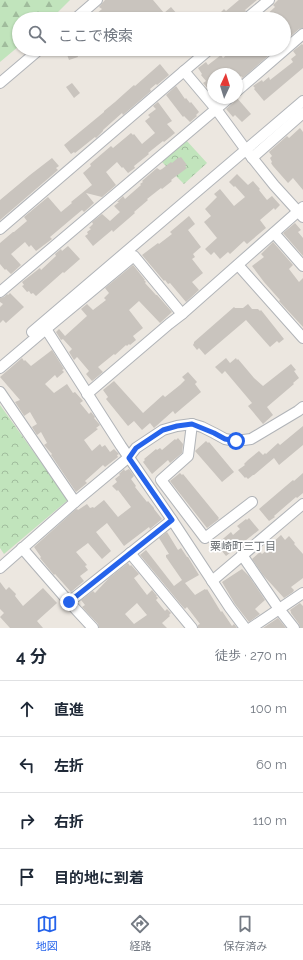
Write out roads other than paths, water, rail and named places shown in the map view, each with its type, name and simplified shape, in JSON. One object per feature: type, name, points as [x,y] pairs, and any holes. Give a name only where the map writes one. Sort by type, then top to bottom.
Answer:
[{"type":"street","points":[[83,12],[98,0]]},
{"type":"street","points":[[254,12],[269,0]]},
{"type":"street","points":[[291,44],[303,34]]},
{"type":"street","points":[[0,83],[32,56]]},
{"type":"street","points":[[0,229],[201,56]]},
{"type":"street","points":[[243,86],[278,56]]},
{"type":"street","points":[[87,394],[182,314],[274,233],[301,212],[274,185],[184,70]]},
{"type":"street","points":[[249,154],[303,101]]},
{"type":"street","points":[[0,292],[222,104]]},
{"type":"street","points":[[0,359],[249,154],[303,113]]},
{"type":"street","points":[[274,233],[303,266]]},
{"type":"street","points":[[0,368],[134,256],[182,314]]},
{"type":"street","points":[[238,265],[303,338]]},
{"type":"street","points":[[46,329],[129,458],[244,628]]},
{"type":"street","points":[[0,392],[75,502]]},
{"type":"street","points":[[0,568],[75,502],[129,458],[136,448],[163,430],[192,424],[225,439],[236,441],[251,439],[303,407]]},
{"type":"street","points":[[192,424],[188,456],[161,480],[204,538],[252,502]]},
{"type":"street","points":[[212,581],[303,504]]},
{"type":"street","points":[[69,602],[172,520]]},
{"type":"street","points":[[22,548],[93,628]]},
{"type":"street","points":[[130,553],[192,628]]},
{"type":"street","points":[[242,555],[294,628]]},
{"type":"street","points":[[251,628],[303,593]]},
{"type":"district","name":"粟崎町三丁目","points":[[243,546]]}]
